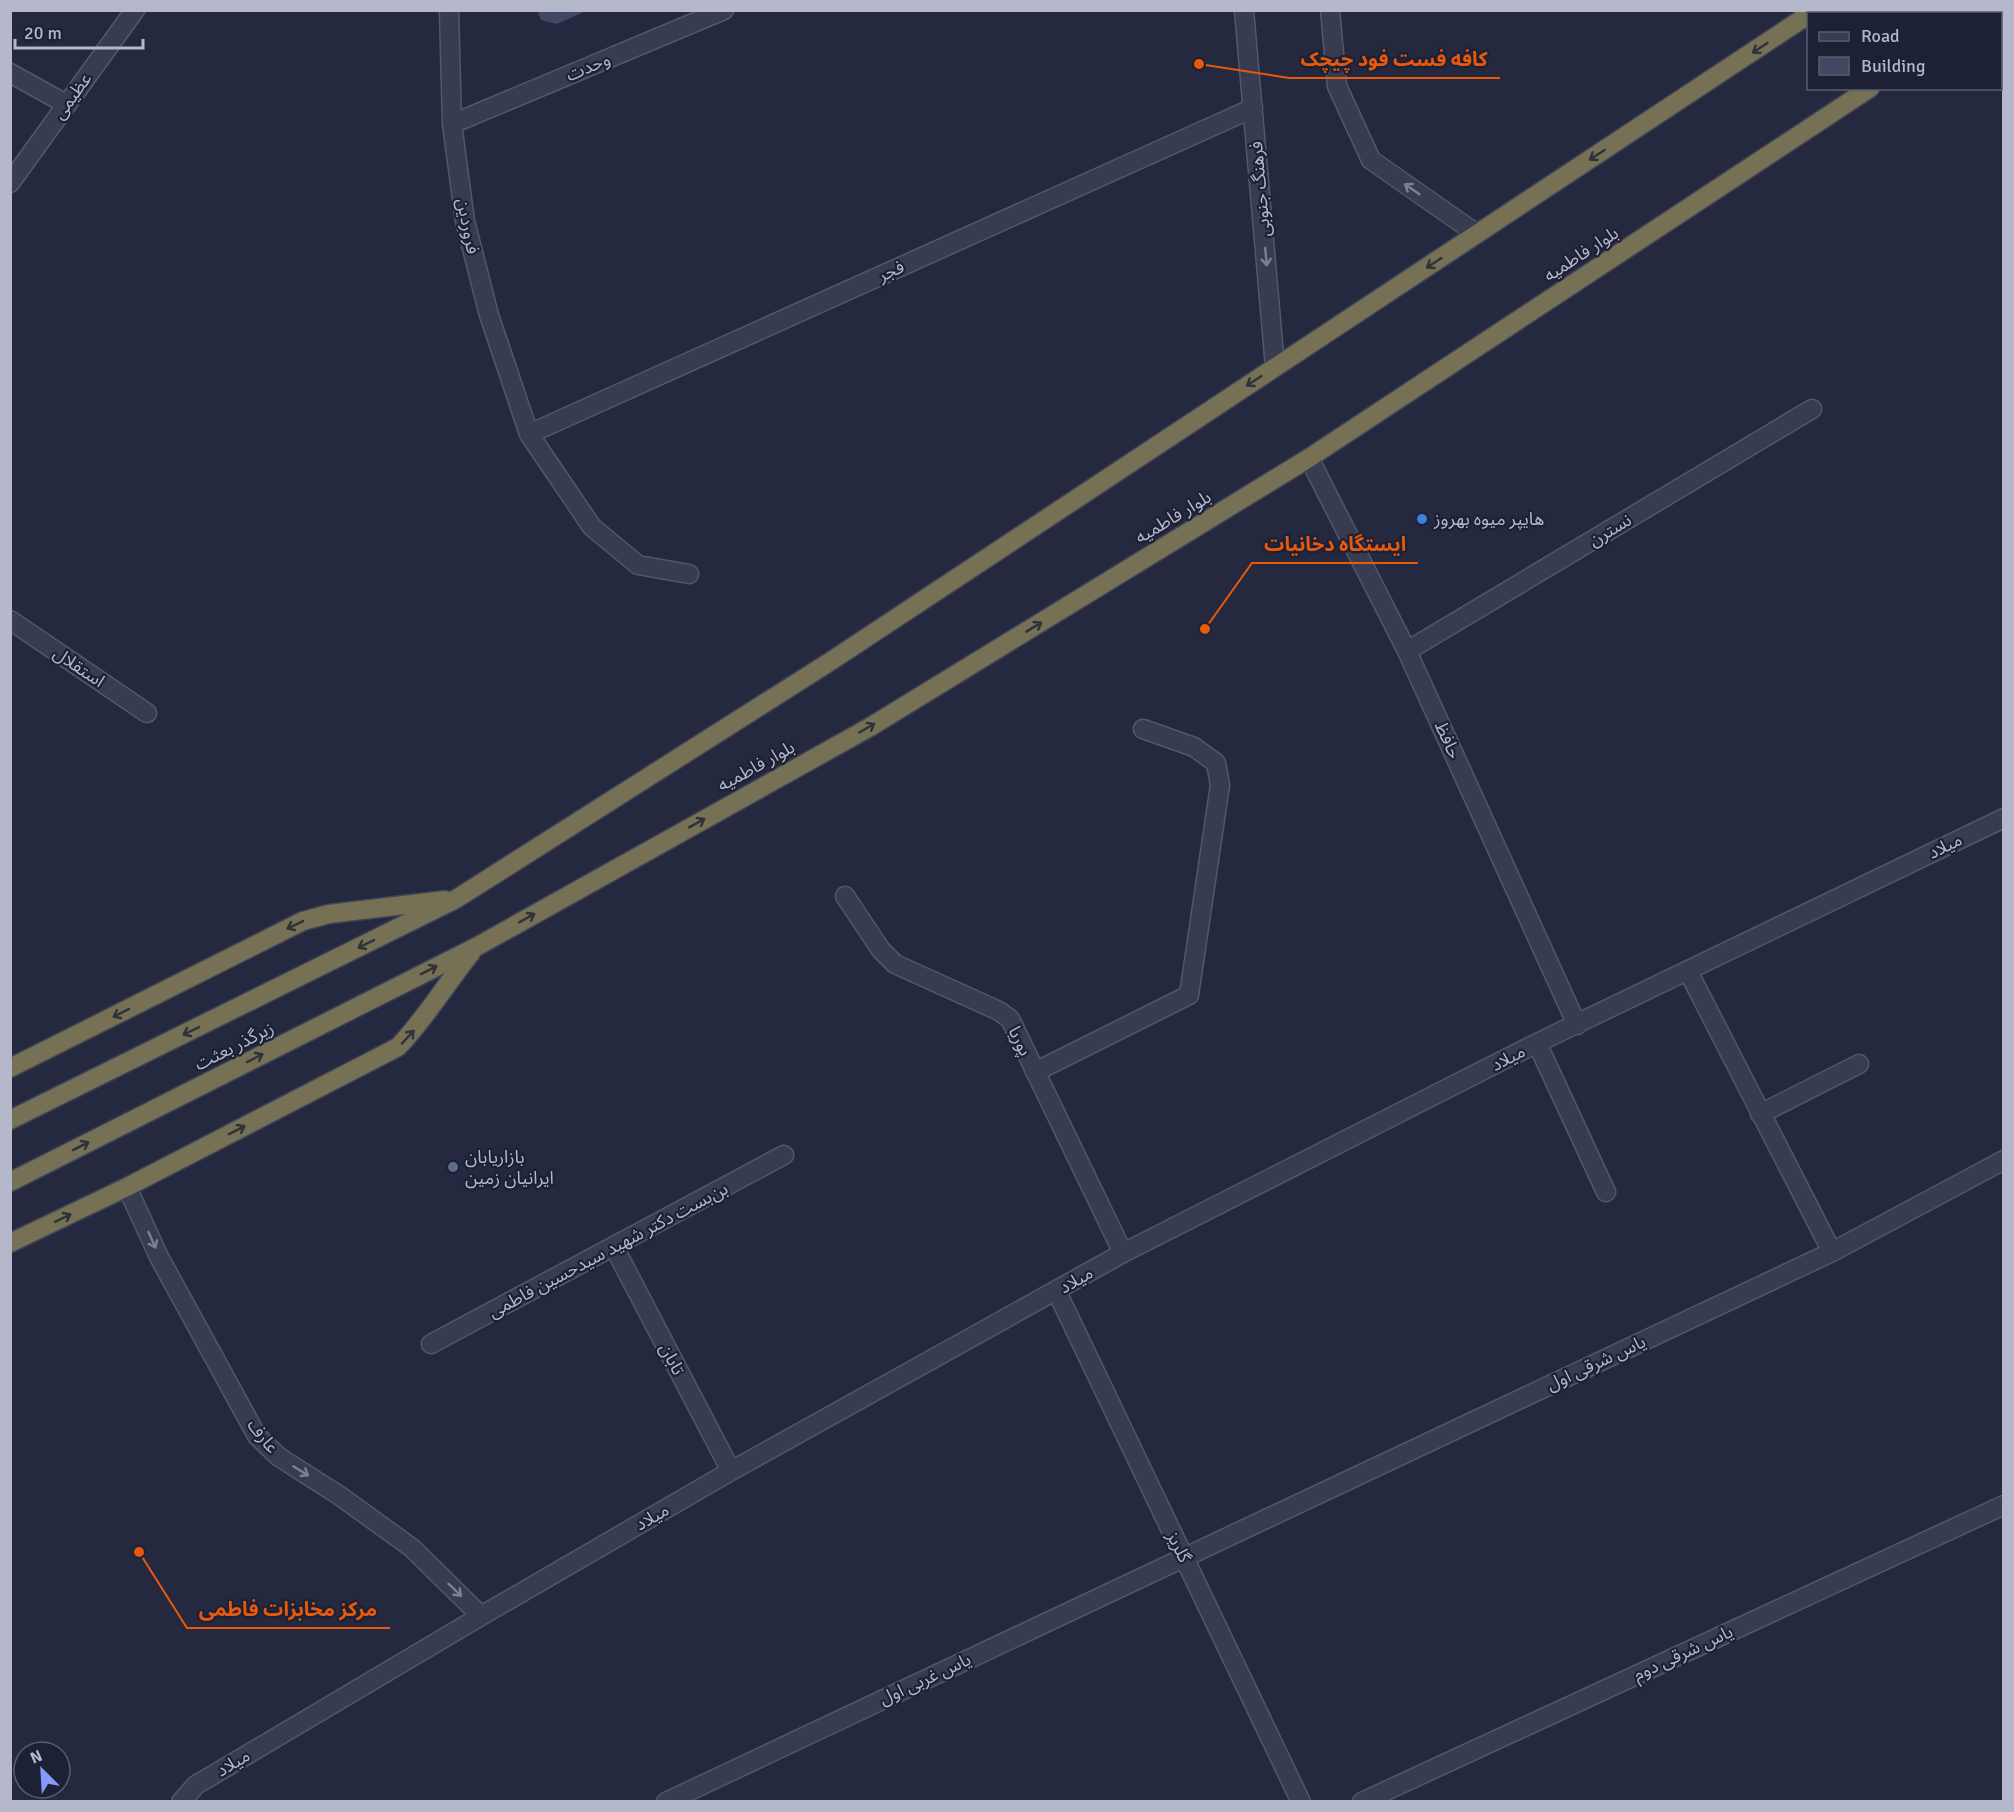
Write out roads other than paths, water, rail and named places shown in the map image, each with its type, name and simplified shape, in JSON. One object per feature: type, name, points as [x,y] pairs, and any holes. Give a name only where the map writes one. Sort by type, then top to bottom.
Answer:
[{"type":"highway","points":[[10,1068],[303,921],[340,913],[456,899],[831,661],[1807,16]]},
{"type":"highway","name":"بلوار فاطمیه","points":[[476,947],[870,727],[1310,458],[1867,90]]},
{"type":"highway","name":"زیرگذر بعثت","points":[[10,1120],[456,899]]},
{"type":"highway","points":[[10,1243],[127,1187],[398,1047],[414,1031],[447,983],[476,947]]},
{"type":"highway","name":"زیرگذر بعثت","points":[[10,1182],[476,947]]},
{"type":"street","name":"عظیمی","points":[[10,183],[135,10]]},
{"type":"street","name":"فروردین","points":[[449,10],[452,124],[465,221],[489,315],[529,434],[591,527],[639,565],[689,574]]},
{"type":"street","name":"وحدت","points":[[452,124],[724,10]]},
{"type":"street","name":"فرهنگ جنوبی","points":[[1244,10],[1275,367]]},
{"type":"street","points":[[1330,10],[1337,86],[1371,160],[1477,234]]},
{"type":"street","points":[[10,73],[66,104]]},
{"type":"street","name":"فجر","points":[[529,434],[1253,108]]},
{"type":"street","name":"نسترن","points":[[1407,651],[1812,409]]},
{"type":"street","name":"حافظ","points":[[1310,458],[1407,651],[1577,1025]]},
{"type":"street","name":"استقلال","points":[[10,620],[147,713]]},
{"type":"street","points":[[1035,1072],[1189,994],[1220,785],[1215,763],[1194,747],[1143,729]]},
{"type":"street","name":"میلاد","points":[[182,1802],[196,1785],[481,1616],[731,1471],[1124,1253],[1537,1043],[2004,818]]},
{"type":"street","name":"پوریا","points":[[845,896],[881,950],[895,964],[999,1011],[1010,1019],[1124,1253]]},
{"type":"street","points":[[1688,971],[1832,1252]]},
{"type":"street","points":[[1537,1043],[1606,1192]]},
{"type":"street","points":[[1760,1114],[1859,1064]]},
{"type":"street","name":"بن‌بست دکتر شهید سیدحسین فاطمی","points":[[431,1344],[784,1155]]},
{"type":"street","name":"یاس شرقی اول","points":[[1184,1557],[1832,1252],[2004,1160]]},
{"type":"street","name":"عارف","points":[[127,1187],[159,1257],[257,1436],[279,1457],[340,1496],[412,1548],[481,1616]]},
{"type":"street","name":"تابان","points":[[614,1247],[731,1471]]},
{"type":"street","name":"گلریز","points":[[1057,1292],[1301,1802]]},
{"type":"street","name":"یاس شرقی دوم","points":[[1362,1802],[2004,1505]]},
{"type":"street","name":"یاس غربی اول","points":[[666,1802],[1184,1557]]},
{"type":"place","name":"کافه فست فود چیچک","points":[[1199,64]]},
{"type":"place","name":"هایپر میوه بهروز","points":[[1422,519]]},
{"type":"place","name":"ایستگاه دخانیات","points":[[1205,629]]},
{"type":"place","name":"بازاریابان ایرانیان زمین","points":[[453,1167]]},
{"type":"place","name":"مرکز مخابزات فاطمی","points":[[139,1552]]}]
